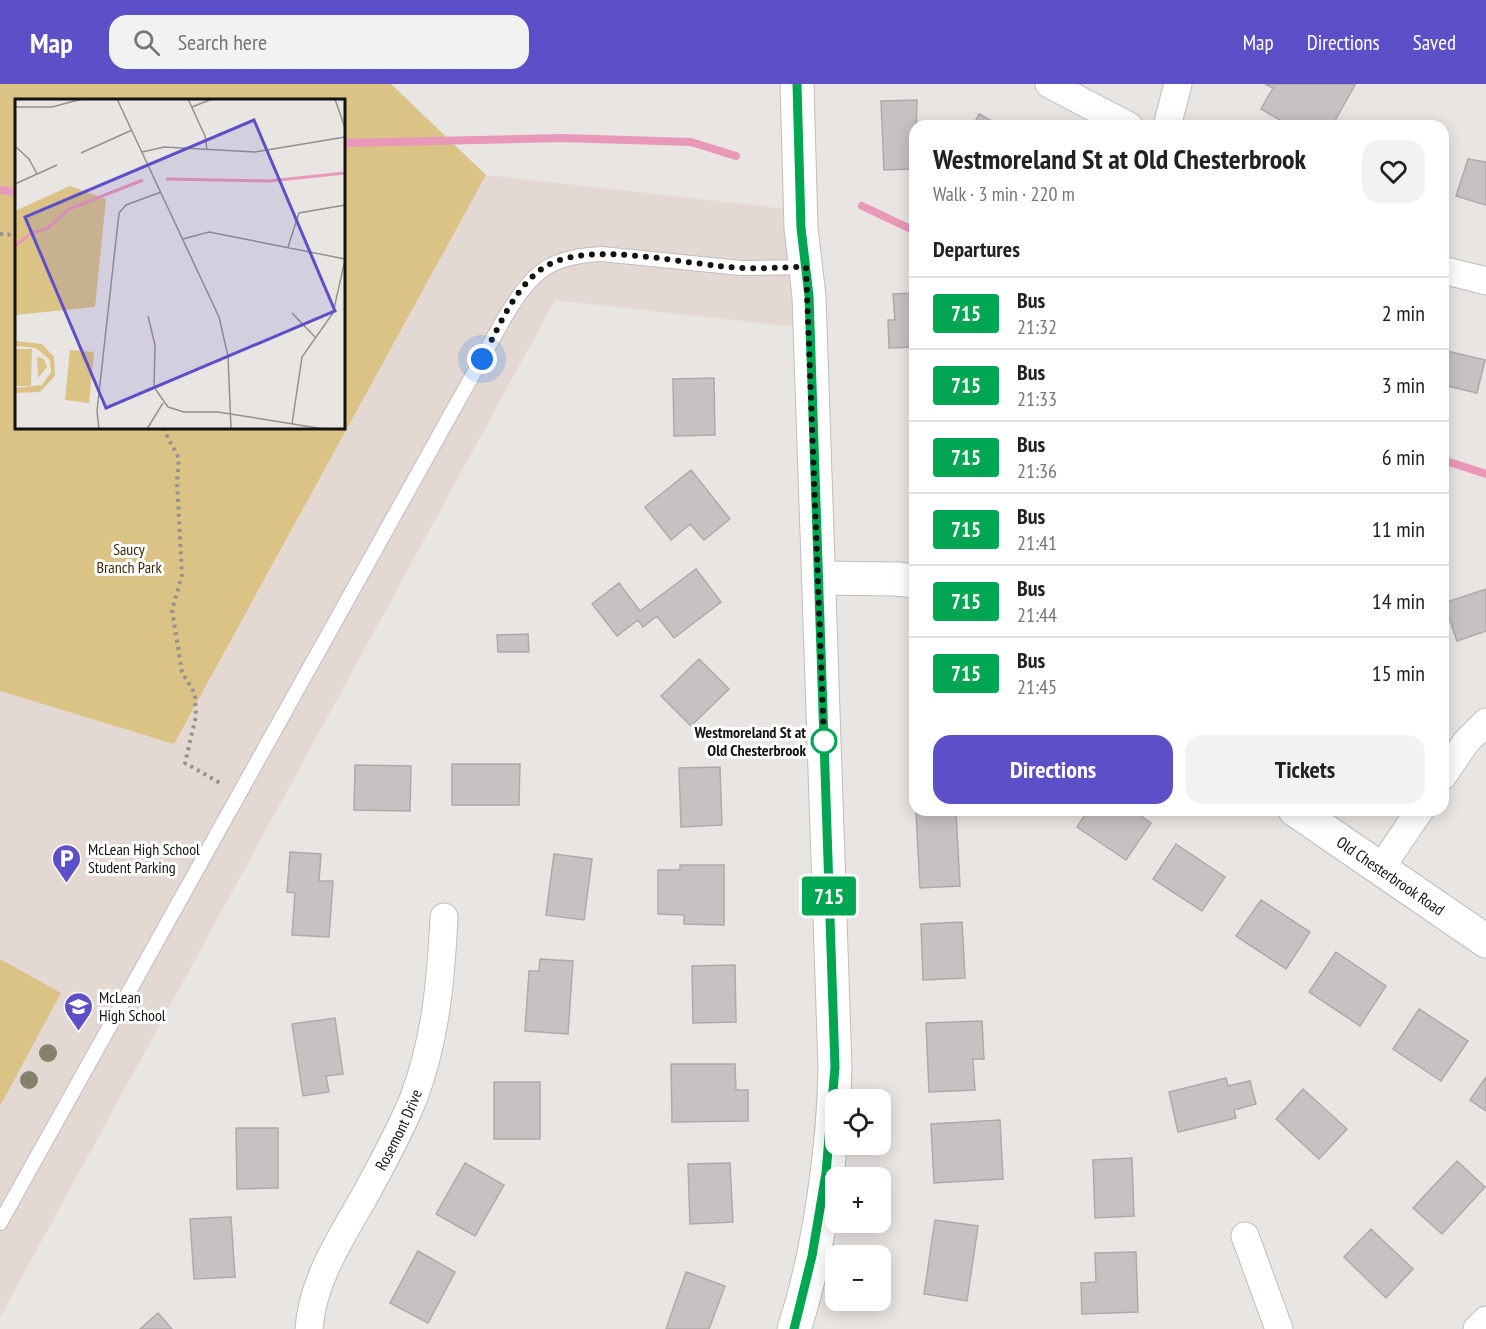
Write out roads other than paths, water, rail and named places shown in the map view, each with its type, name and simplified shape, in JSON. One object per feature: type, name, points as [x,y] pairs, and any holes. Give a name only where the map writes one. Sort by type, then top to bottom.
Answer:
[{"type":"main road","points":[[794,1329],[812,1256],[829,1155],[835,1093],[819,578],[806,267],[801,228],[797,84]]},
{"type":"main road","points":[[819,578],[909,580]]},
{"type":"main road","name":"Old Chesterbrook Road","points":[[1304,816],[1486,941]]},
{"type":"street","points":[[1049,84],[1118,120]]},
{"type":"street","points":[[1169,120],[1178,84]]},
{"type":"street","points":[[1449,272],[1486,281]]},
{"type":"street","points":[[1449,767],[1466,742],[1486,722]]},
{"type":"street","points":[[1381,868],[1416,816]]},
{"type":"street","name":"Rosemont Drive","points":[[309,1329],[320,1282],[334,1249],[376,1174],[414,1097],[429,1050],[440,991],[444,917]]},
{"type":"street","points":[[1245,1236],[1279,1329]]},
{"type":"street","points":[[1477,1329],[1486,1320]]},
{"type":"lane","points":[[0,1223],[505,317],[529,282],[542,268],[560,259],[603,254],[741,268],[806,267]]},
{"type":"waterway","points":[[345,143],[563,138],[691,142],[736,156]]},
{"type":"waterway","points":[[0,190],[15,192]]},
{"type":"waterway","points":[[862,206],[909,228]]},
{"type":"waterway","points":[[1449,462],[1486,474]]},
{"type":"place","name":"Westmoreland St at Old Chesterbrook","points":[[824,741]]},
{"type":"place","name":"McLean High School Student Parking","points":[[67,884]]},
{"type":"place","name":"McLean High School","points":[[78,1032]]},
{"type":"park label","name":"Saucy Branch Park","points":[[129,558]]}]
